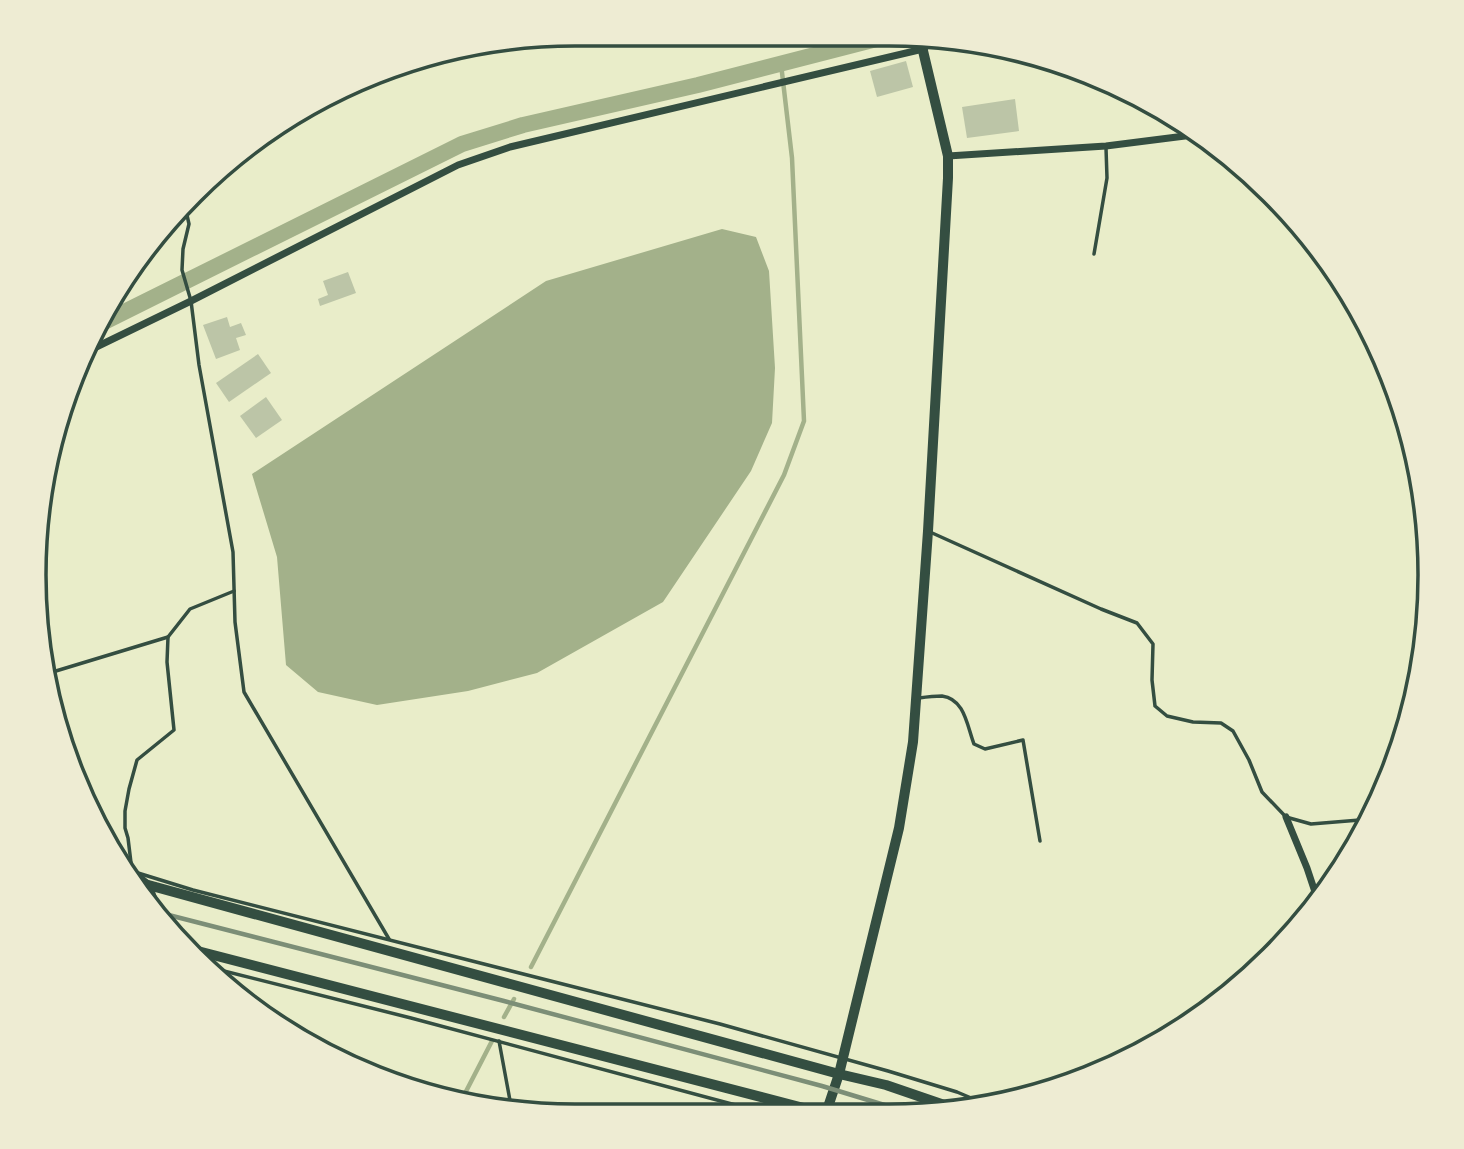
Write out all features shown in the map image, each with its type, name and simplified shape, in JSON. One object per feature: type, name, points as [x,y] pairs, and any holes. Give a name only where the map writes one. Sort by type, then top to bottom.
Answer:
[{"type":"main road","points":[[145,883],[934,1101]]},
{"type":"main road","points":[[204,953],[788,1104]]},
{"type":"street","points":[[98,346],[458,165],[510,147],[922,48],[948,156],[928,531],[913,742],[899,828],[839,1074],[829,1104]]},
{"type":"street","points":[[948,156],[1106,146],[1185,136]]},
{"type":"street","points":[[1286,817],[1314,890]]},
{"type":"street","points":[[149,885],[151,892]]},
{"type":"lane","points":[[1094,254],[1107,178],[1106,146]]},
{"type":"lane","points":[[187,215],[189,224],[183,249],[183,272],[191,301],[199,365],[233,552],[235,622],[244,692],[389,939]]},
{"type":"lane","points":[[928,531],[1137,623],[1153,644],[1152,680],[1155,706],[1167,716],[1193,722],[1221,723],[1234,732],[1262,792],[1286,817],[1311,824],[1358,820]]},
{"type":"lane","points":[[130,860],[125,811],[137,760],[174,730],[167,662],[169,637],[190,609],[234,591]]},
{"type":"lane","points":[[55,671],[169,637]]},
{"type":"lane","points":[[916,698],[942,696],[953,699],[960,705],[974,744],[985,749],[1023,740],[1040,841]]},
{"type":"lane","points":[[142,878],[720,1024],[969,1097]]},
{"type":"lane","points":[[225,971],[732,1104]]},
{"type":"lane","points":[[499,1041],[510,1099]]},
{"type":"shaded area","points":[[722,229],[756,237],[769,271],[775,368],[772,423],[751,471],[663,602],[537,673],[468,691],[377,705],[318,692],[286,665],[277,557],[252,474],[546,281]]},
{"type":"building","points":[[906,61],[913,87],[877,97],[870,71]]},
{"type":"building","points":[[1015,99],[1019,131],[967,138],[962,107]]},
{"type":"building","points":[[348,272],[356,293],[320,306],[318,299],[328,295],[323,281]]},
{"type":"building","points":[[227,317],[230,327],[241,323],[246,335],[236,338],[240,350],[216,359],[203,325]]},
{"type":"building","points":[[258,354],[271,373],[229,402],[216,383]]},
{"type":"building","points":[[266,397],[282,420],[256,438],[240,416]]},
{"type":"waterway","points":[[112,318],[462,144],[523,125],[698,85],[849,46]]},
{"type":"waterway","points":[[531,967],[784,475],[804,421],[792,158],[781,64]]},
{"type":"waterway","points":[[504,1017],[514,999]]},
{"type":"waterway","points":[[466,1092],[492,1041]]},
{"type":"railway","points":[[171,916],[504,1001],[881,1104]]}]
